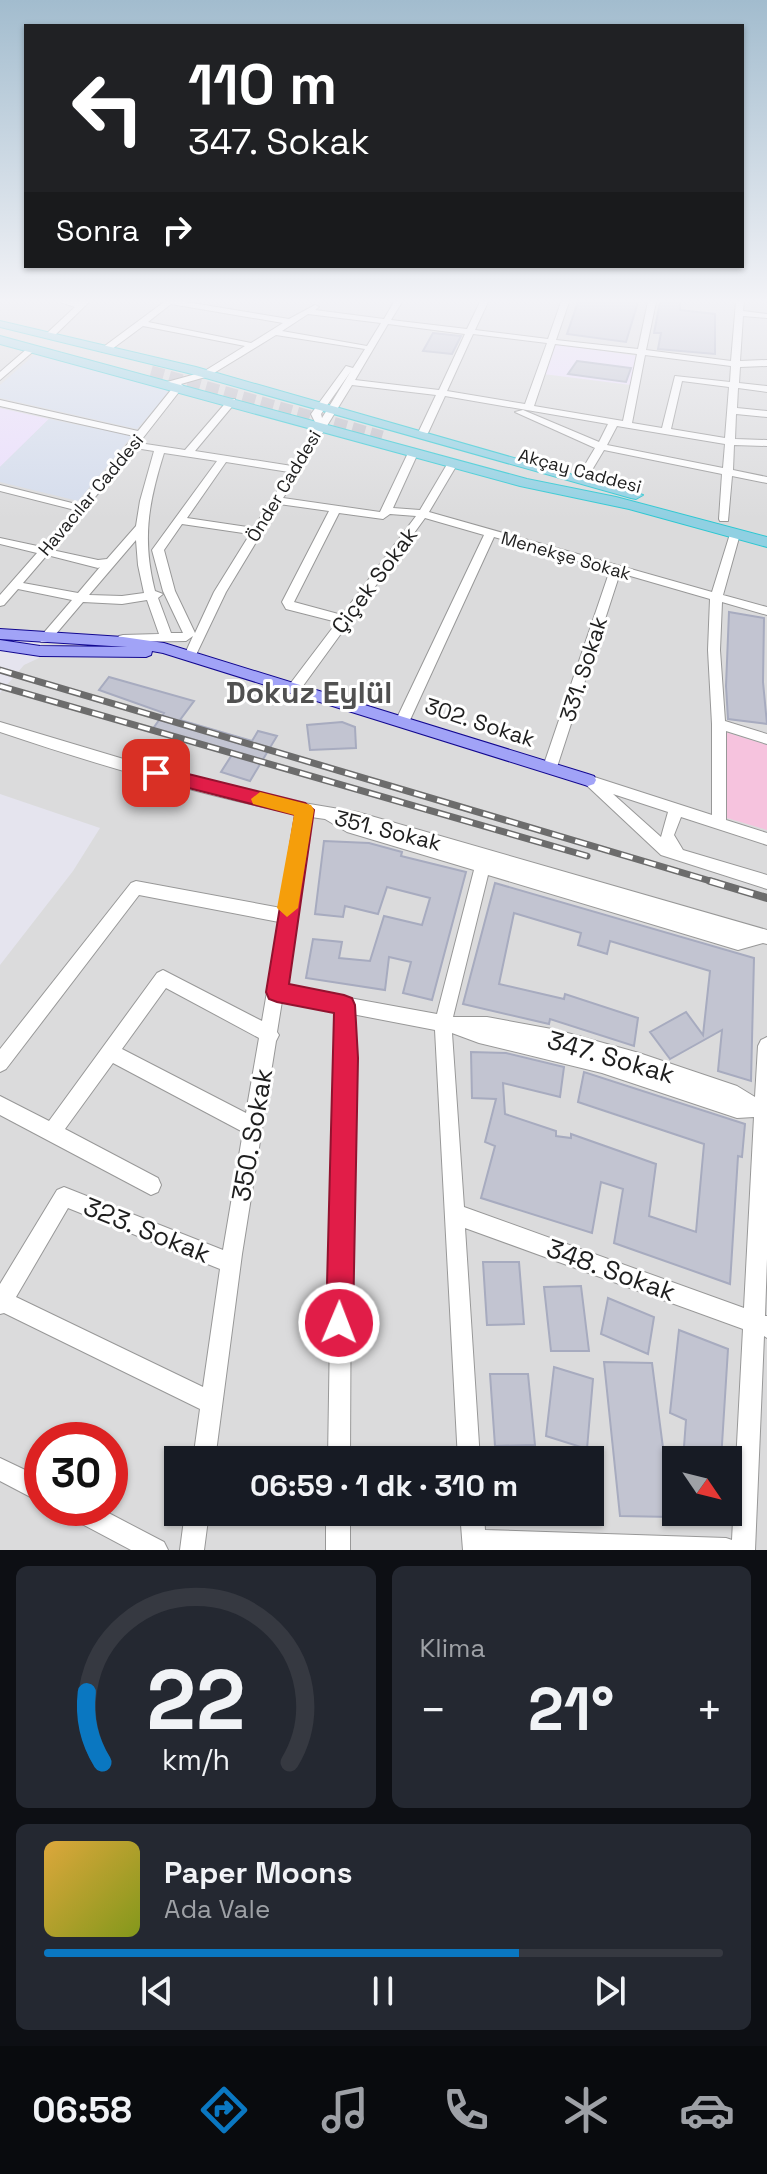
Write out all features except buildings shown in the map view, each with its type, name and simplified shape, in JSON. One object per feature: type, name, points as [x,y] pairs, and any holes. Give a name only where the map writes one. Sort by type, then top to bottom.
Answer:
[{"type":"highway","points":[[147,374],[164,378],[183,374]]},
{"type":"highway","points":[[149,374],[164,378]]},
{"type":"highway","points":[[152,374],[210,395],[413,453],[632,500]]},
{"type":"highway","points":[[207,374],[328,407],[384,430],[423,433],[582,478],[632,500]]},
{"type":"highway","points":[[210,395],[203,389],[208,383],[231,381]]},
{"type":"highway","points":[[361,438],[348,430],[348,425],[364,419],[384,430]]},
{"type":"highway","name":"Akçay Caddesi","points":[[384,430],[632,500],[767,542]]},
{"type":"highway","name":"Akçay Caddesi","points":[[632,500],[767,530]]},
{"type":"main road","name":"302. Sokak","points":[[0,634],[45,639],[123,639],[177,649],[588,780]]},
{"type":"main road","name":"302. Sokak","points":[[0,645],[40,651],[177,649]]},
{"type":"street","points":[[164,378],[202,374]]},
{"type":"street","name":"Önder Caddesi","points":[[188,635],[279,501],[322,427],[328,407],[347,374]]},
{"type":"street","name":"Önder Caddesi","points":[[328,407],[355,374]]},
{"type":"street","points":[[423,433],[452,374]]},
{"type":"street","points":[[529,407],[540,374]]},
{"type":"street","points":[[627,425],[639,374]]},
{"type":"street","points":[[724,519],[737,374]]},
{"type":"street","name":"Havacılar Caddesi","points":[[0,602],[82,509],[141,435],[164,378]]},
{"type":"street","points":[[666,431],[678,378],[767,389]]},
{"type":"street","points":[[351,382],[443,393],[729,442],[767,443]]},
{"type":"street","points":[[188,453],[232,401]]},
{"type":"street","points":[[498,402],[601,447],[767,480]]},
{"type":"street","points":[[0,403],[141,435]]},
{"type":"street","points":[[735,411],[767,414]]},
{"type":"street","points":[[582,478],[614,422]]},
{"type":"street","points":[[133,445],[297,470]]},
{"type":"street","points":[[160,449],[139,529],[140,563],[149,597],[177,649],[188,635],[169,591],[158,550],[224,458]]},
{"type":"street","name":"Çiçek Sokak","points":[[413,453],[387,510],[423,514]]},
{"type":"street","points":[[423,514],[453,463]]},
{"type":"street","points":[[0,488],[82,509]]},
{"type":"street","points":[[279,501],[383,516],[387,510]]},
{"type":"street","points":[[336,509],[288,602],[290,606],[344,620]]},
{"type":"street","name":"Çiçek Sokak","points":[[295,687],[423,514]]},
{"type":"street","name":"Menekşe Sokak","points":[[423,514],[615,571],[767,611]]},
{"type":"street","points":[[180,520],[257,532]]},
{"type":"street","points":[[45,639],[139,529]]},
{"type":"street","points":[[403,720],[490,534]]},
{"type":"street","points":[[719,823],[719,724],[714,650],[716,599],[735,534]]},
{"type":"street","points":[[0,541],[98,564],[110,562]]},
{"type":"street","name":"331. Sokak","points":[[550,767],[615,571]]},
{"type":"street","points":[[15,585],[81,598],[149,597],[169,591]]},
{"type":"street","name":"Önder Caddesi","points":[[177,649],[220,592]]},
{"type":"street","points":[[719,724],[767,739]]},
{"type":"street","name":"351. Sokak","points":[[3,728],[156,773],[328,814],[347,826],[483,861],[738,943],[765,936]]},
{"type":"street","points":[[588,780],[767,839]]},
{"type":"street","points":[[588,780],[655,843],[678,855],[767,882]]},
{"type":"street","points":[[626,813],[632,795]]},
{"type":"street","points":[[649,801],[644,824],[655,843]]},
{"type":"street","name":"350. Sokak","points":[[206,1446],[231,1263],[305,810]]},
{"type":"street","points":[[676,811],[667,835],[678,855]]},
{"type":"street","points":[[468,1446],[443,1024],[483,861]]},
{"type":"street","points":[[0,1063],[136,888],[286,916]]},
{"type":"street","points":[[52,1132],[163,978],[270,1035]]},
{"type":"street","name":"347. Sokak","points":[[277,992],[463,1027],[479,1035],[602,1064],[737,1109],[762,1110]]},
{"type":"street","points":[[339,1446],[344,1005]]},
{"type":"street","points":[[743,1550],[760,1324],[762,1110],[767,1046]]},
{"type":"street","points":[[110,1052],[253,1127]]},
{"type":"street","points":[[0,1105],[151,1185]]},
{"type":"street","name":"323. Sokak","points":[[1,1303],[64,1197],[231,1263]]},
{"type":"street","name":"348. Sokak","points":[[455,1214],[760,1324]]},
{"type":"street","points":[[1,1303],[212,1403]]},
{"type":"street","points":[[0,1469],[24,1482]]},
{"type":"street","points":[[110,1526],[156,1550]]},
{"type":"street","points":[[192,1550],[195,1526]]},
{"type":"street","points":[[338,1526],[338,1550]]},
{"type":"street","points":[[473,1526],[474,1546],[726,1550]]},
{"type":"shaded area","points":[[0,374],[767,374],[767,1550],[0,1550],[0,965],[73,871],[100,828],[0,794],[0,693],[24,665],[39,658],[42,638],[0,631]]},
{"type":"shaded area","points":[[12,374],[115,374],[173,388],[137,429],[0,398],[0,385]]},
{"type":"shaded area","points":[[546,374],[634,374],[631,385]]},
{"type":"shaded area","points":[[0,408],[49,419],[0,467]]},
{"type":"shaded area","points":[[49,419],[132,436],[78,501],[0,482],[0,467]]},
{"type":"shaded area","points":[[725,732],[767,745],[767,830],[727,818]]},
{"type":"tunnel","points":[[159,374],[382,437]]},
{"type":"railway","points":[[0,670],[717,883]]},
{"type":"railway","points":[[0,686],[587,856]]},
{"type":"railway","points":[[710,881],[767,898]]},
{"type":"slow traffic","points":[[260,799],[305,810],[287,908]]},
{"type":"district","name":"Dokuz Eylül","points":[[309,693]]},
{"type":"route","points":[[156,773],[305,810],[286,916],[277,992],[344,1005],[346,1058],[339,1323]]}]
